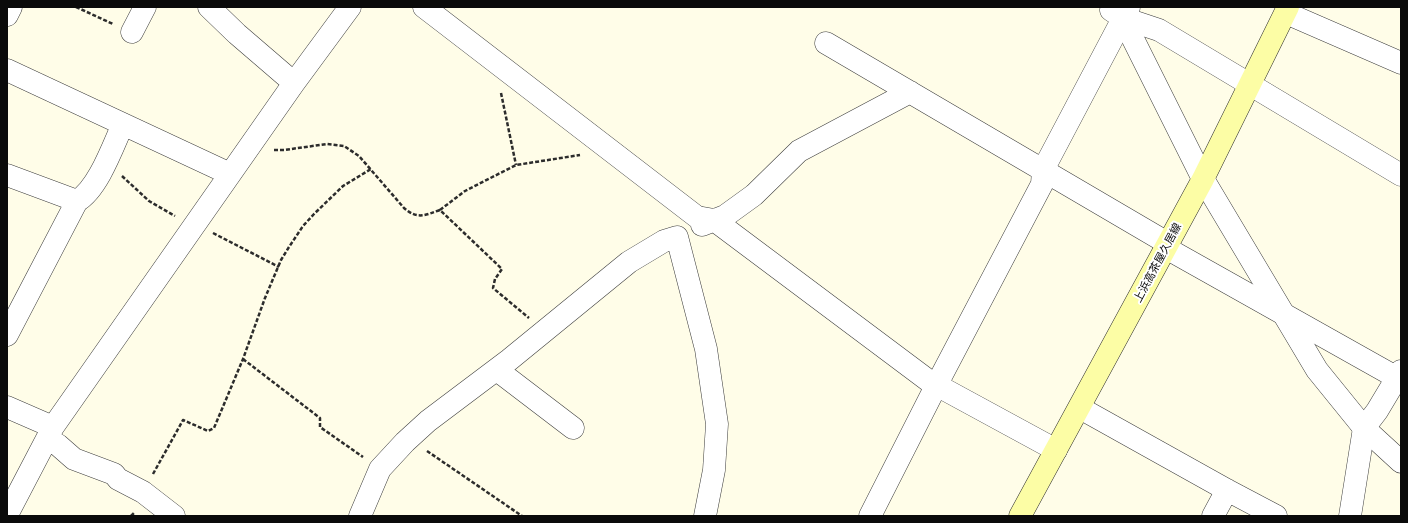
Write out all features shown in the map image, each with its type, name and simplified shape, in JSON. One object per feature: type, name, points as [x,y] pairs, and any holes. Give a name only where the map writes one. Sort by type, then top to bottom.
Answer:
[{"type":"main road","name":"上浜高茶屋久居線","points":[[1020,516],[1203,179],[1287,10]]},
{"type":"street","points":[[7,15],[11,7]]},
{"type":"street","points":[[132,32],[145,7]]},
{"type":"street","points":[[209,7],[237,34],[294,83]]},
{"type":"street","points":[[7,515],[51,433],[194,225],[294,83],[350,7]]},
{"type":"street","points":[[424,7],[697,217],[714,220],[929,381],[1056,450]]},
{"type":"street","points":[[1119,10],[1159,30],[1250,83],[1401,175]]},
{"type":"street","points":[[870,516],[936,384],[1042,184],[1043,170],[1119,10]]},
{"type":"street","points":[[1119,10],[1203,179],[1317,370],[1364,428],[1401,462]]},
{"type":"street","points":[[1287,10],[1401,63]]},
{"type":"street","points":[[826,43],[1043,170],[1167,246],[1283,313],[1399,376],[1378,411],[1364,428],[1350,516]]},
{"type":"street","points":[[7,70],[230,174]]},
{"type":"street","points":[[360,516],[380,469],[408,439],[448,406],[497,370],[629,262],[664,241],[677,237],[725,216],[754,195],[799,151],[910,92]]},
{"type":"street","points":[[7,335],[77,201],[82,199],[96,182],[123,124]]},
{"type":"street","points":[[7,175],[77,201]]},
{"type":"street","points":[[677,237],[706,349],[717,424],[714,470],[705,516]]},
{"type":"street","points":[[497,370],[573,428]]},
{"type":"street","points":[[7,407],[51,433],[58,445],[74,459],[114,474],[118,479],[147,495],[174,516]]},
{"type":"street","points":[[1080,408],[1276,516]]},
{"type":"street","points":[[1213,516],[1227,490]]},
{"type":"path","points":[[76,7],[132,32]]},
{"type":"path","points":[[494,61],[516,165]]},
{"type":"path","points":[[249,148],[258,150],[284,150],[327,144],[344,146],[359,156],[404,208],[411,214],[421,216],[440,210],[465,191],[516,165],[610,150]]},
{"type":"path","points":[[105,162],[149,201],[278,267]]},
{"type":"path","points":[[131,516],[147,495],[147,485],[183,420],[208,431],[214,428],[243,359],[265,298],[278,267],[289,247],[314,214],[343,186],[371,169]]},
{"type":"path","points":[[440,210],[502,269],[495,279],[493,288],[545,331]]},
{"type":"path","points":[[243,359],[320,418],[320,427],[380,469]]},
{"type":"path","points":[[408,439],[522,516]]}]
